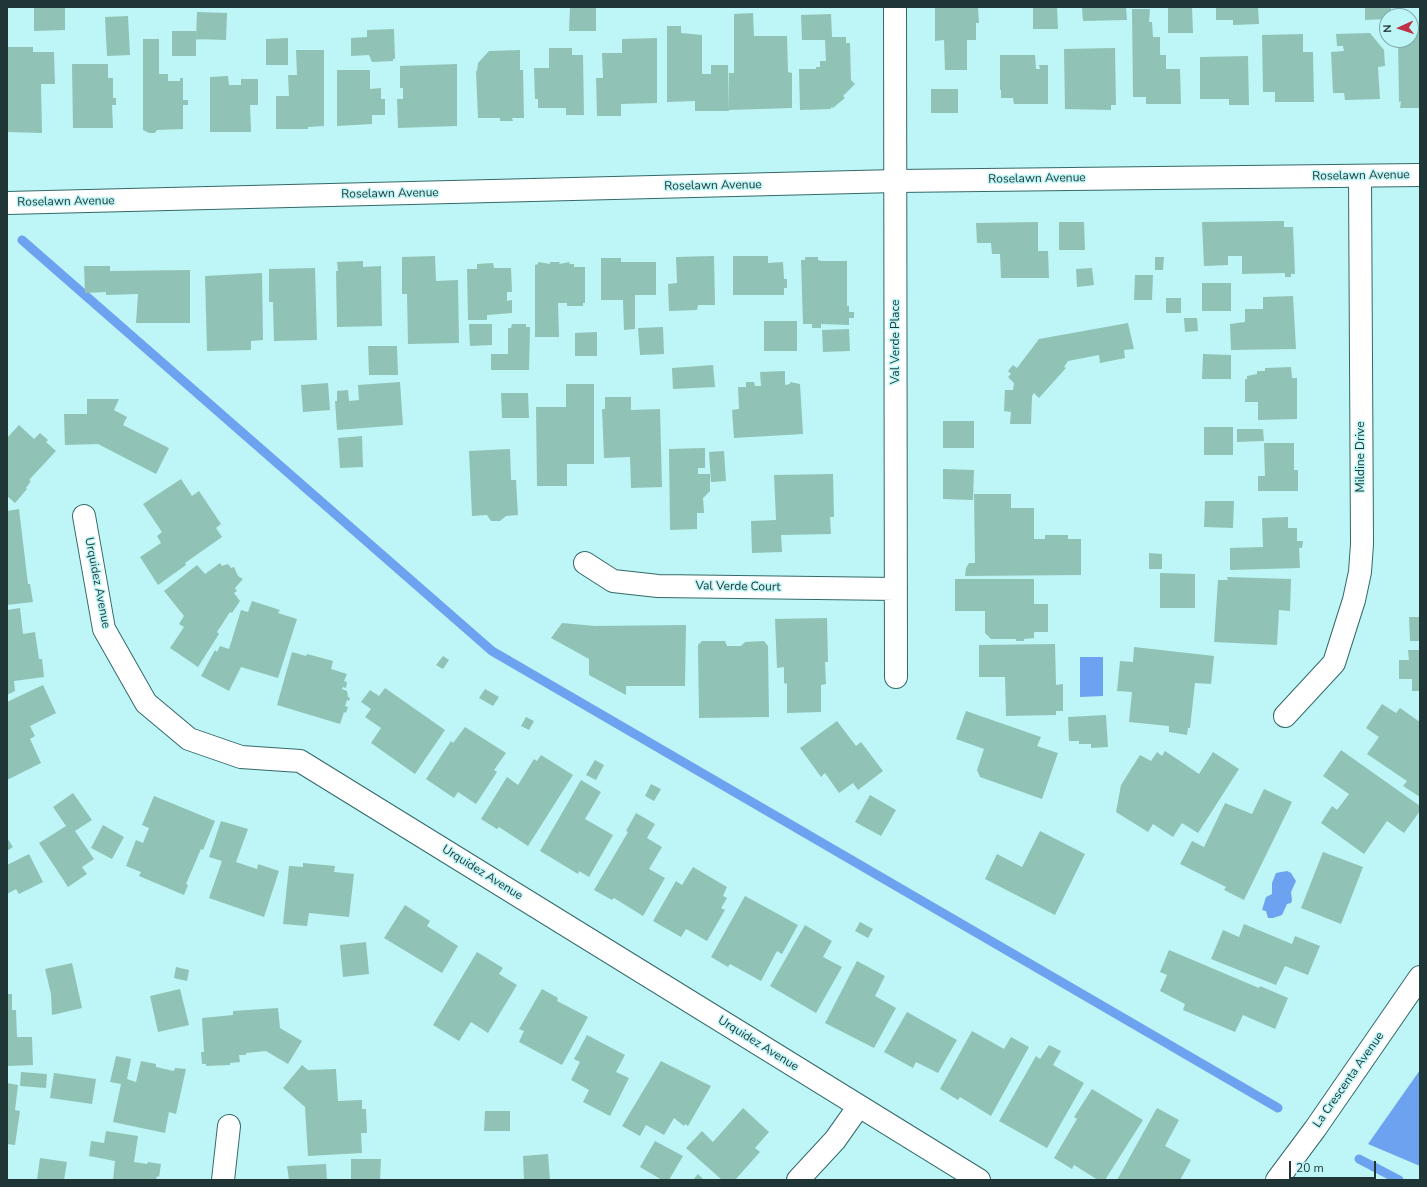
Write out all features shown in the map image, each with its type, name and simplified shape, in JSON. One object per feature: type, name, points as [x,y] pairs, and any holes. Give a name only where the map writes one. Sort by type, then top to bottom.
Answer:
[{"type":"street","name":"Val Verde Place","points":[[895,7],[896,677]]},
{"type":"street","name":"Roselawn Avenue","points":[[7,203],[896,181],[1420,175]]},
{"type":"street","name":"Mildine Drive","points":[[1285,716],[1334,663],[1354,600],[1360,572],[1362,544],[1360,176]]},
{"type":"street","name":"Urquidez Avenue","points":[[84,516],[104,629],[146,703],[189,739],[241,757],[300,761],[979,1180]]},
{"type":"street","name":"Val Verde Court","points":[[585,563],[613,581],[658,586],[896,589]]},
{"type":"street","name":"La Crescenta Avenue","points":[[1276,1180],[1315,1129],[1420,977]]},
{"type":"street","points":[[798,1180],[835,1140],[859,1106]]},
{"type":"street","points":[[223,1180],[229,1126]]},
{"type":"water","points":[[1080,657],[1103,657],[1103,696],[1080,697]]},
{"type":"water","points":[[1287,871],[1291,873],[1296,881],[1291,892],[1291,903],[1287,904],[1282,915],[1268,918],[1266,911],[1262,910],[1266,897],[1272,894],[1272,883],[1276,873]]},
{"type":"water","points":[[1420,1070],[1420,1166],[1368,1144]]},
{"type":"building","points":[[34,7],[65,7],[65,30],[34,31]]},
{"type":"building","points":[[570,7],[596,7],[596,31],[569,31]]},
{"type":"building","points":[[935,7],[978,7],[979,23],[976,23],[976,40],[967,40],[967,70],[945,70],[944,40],[935,41]]},
{"type":"building","points":[[1033,7],[1057,7],[1058,29],[1033,29]]},
{"type":"building","points":[[1082,7],[1126,7],[1127,20],[1083,21]]},
{"type":"building","points":[[1168,7],[1192,7],[1193,33],[1168,33]]},
{"type":"building","points":[[1216,7],[1258,7],[1259,24],[1233,25],[1233,20],[1216,20]]},
{"type":"building","points":[[1365,7],[1391,7],[1379,8],[1379,19],[1365,20]]},
{"type":"building","points":[[1132,9],[1150,9],[1149,22],[1152,22],[1153,37],[1160,37],[1160,55],[1166,55],[1166,69],[1180,69],[1181,104],[1146,104],[1146,97],[1133,97]]},
{"type":"building","points":[[197,12],[227,13],[226,40],[196,39]]},
{"type":"building","points":[[753,13],[754,36],[787,36],[788,72],[792,73],[792,108],[729,110],[729,73],[734,73],[734,14]]},
{"type":"building","points":[[831,14],[832,37],[846,37],[846,43],[850,43],[851,80],[855,84],[843,96],[845,98],[833,108],[800,110],[799,69],[816,69],[816,67],[820,67],[820,61],[826,61],[825,40],[802,40],[801,15]]},
{"type":"building","points":[[128,16],[130,55],[107,56],[105,17]]},
{"type":"building","points":[[667,26],[681,26],[681,33],[702,35],[702,74],[711,74],[711,65],[728,65],[729,111],[695,111],[695,101],[667,102]]},
{"type":"building","points":[[1420,27],[1420,108],[1400,108],[1401,101],[1399,102],[1398,48],[1419,48]]},
{"type":"building","points":[[394,29],[395,59],[393,59],[393,61],[372,62],[369,55],[351,56],[351,38],[367,37],[367,30]]},
{"type":"building","points":[[172,31],[196,31],[196,56],[172,56]]},
{"type":"building","points":[[1370,33],[1379,44],[1379,48],[1382,48],[1384,50],[1385,66],[1378,67],[1380,99],[1345,100],[1344,93],[1333,93],[1331,52],[1344,51],[1343,46],[1337,46],[1336,34]]},
{"type":"building","points":[[1303,34],[1303,52],[1313,52],[1314,102],[1275,102],[1275,92],[1263,92],[1262,35]]},
{"type":"building","points":[[288,38],[288,65],[266,65],[266,39]]},
{"type":"building","points":[[657,38],[657,103],[621,104],[621,116],[597,116],[596,78],[603,78],[602,53],[622,53],[622,39]]},
{"type":"building","points":[[143,39],[159,39],[159,74],[168,74],[168,81],[180,81],[180,78],[183,78],[183,100],[188,100],[188,105],[183,105],[183,129],[157,130],[155,133],[149,133],[143,130]]},
{"type":"building","points":[[7,47],[33,47],[33,52],[54,52],[55,84],[41,84],[42,133],[7,132]]},
{"type":"building","points":[[549,48],[572,48],[572,55],[583,55],[584,115],[566,115],[566,108],[538,108],[538,99],[535,99],[534,68],[549,68]]},
{"type":"building","points":[[1115,48],[1116,105],[1111,105],[1111,110],[1065,109],[1064,49]]},
{"type":"building","points":[[296,50],[324,50],[324,126],[308,127],[308,129],[276,129],[276,96],[289,96],[288,75],[297,75]]},
{"type":"building","points":[[520,50],[520,70],[523,70],[524,118],[512,118],[513,121],[500,121],[500,118],[478,118],[476,71],[478,63],[489,51]]},
{"type":"building","points":[[1000,55],[1035,55],[1036,69],[1040,69],[1039,65],[1048,65],[1048,104],[1014,104],[1013,98],[1001,98]]},
{"type":"building","points":[[1248,56],[1249,105],[1229,105],[1229,99],[1200,99],[1200,57]]},
{"type":"building","points":[[72,64],[108,64],[108,78],[113,78],[113,98],[116,98],[116,105],[112,105],[113,128],[73,128]]},
{"type":"building","points":[[457,64],[457,126],[398,128],[397,99],[403,99],[403,88],[400,88],[400,66]]},
{"type":"building","points":[[337,70],[370,70],[370,89],[381,88],[381,99],[385,99],[385,115],[372,115],[372,124],[337,126]]},
{"type":"building","points":[[228,76],[229,85],[241,85],[241,79],[258,79],[258,105],[250,105],[251,132],[210,132],[210,77]]},
{"type":"building","points":[[931,89],[958,89],[958,113],[931,113]]},
{"type":"building","points":[[1284,221],[1284,227],[1293,227],[1295,274],[1291,274],[1291,277],[1285,277],[1285,273],[1242,274],[1242,256],[1228,256],[1228,265],[1204,266],[1202,222]]},
{"type":"building","points":[[1038,222],[1038,251],[1048,251],[1049,278],[1001,278],[1000,254],[992,254],[991,243],[977,243],[976,223]]},
{"type":"building","points":[[1059,222],[1084,222],[1085,250],[1059,250]]},
{"type":"building","points":[[435,256],[436,281],[458,280],[459,343],[408,344],[407,294],[402,294],[402,257]]},
{"type":"building","points":[[714,256],[715,305],[698,305],[697,310],[669,311],[668,284],[677,283],[676,257]]},
{"type":"building","points":[[733,256],[768,256],[768,263],[783,262],[784,279],[787,279],[787,288],[784,288],[784,295],[733,295]]},
{"type":"building","points":[[805,257],[818,257],[818,260],[821,261],[847,261],[847,306],[849,306],[849,312],[854,312],[854,318],[849,318],[849,325],[821,324],[821,328],[812,328],[812,324],[803,324],[801,260],[805,260]]},
{"type":"building","points":[[1155,257],[1164,257],[1163,270],[1155,270]]},
{"type":"building","points":[[601,258],[621,258],[621,262],[656,262],[656,295],[635,295],[635,329],[624,330],[623,300],[601,300]]},
{"type":"building","points":[[363,261],[363,267],[381,266],[382,326],[337,327],[337,262]]},
{"type":"building","points":[[538,262],[550,264],[550,262],[560,262],[559,264],[570,262],[569,264],[574,264],[574,267],[585,267],[585,303],[583,303],[583,306],[567,306],[567,303],[558,303],[559,337],[535,337],[535,265],[538,264]]},
{"type":"building","points":[[493,263],[494,268],[511,268],[512,292],[507,292],[507,301],[512,300],[512,313],[487,315],[487,320],[468,320],[467,269],[477,269],[477,264]]},
{"type":"building","points":[[84,266],[110,266],[110,271],[190,270],[190,323],[136,323],[138,294],[106,295],[106,292],[85,293]]},
{"type":"building","points":[[315,268],[317,340],[274,341],[273,302],[269,302],[269,269]]},
{"type":"building","points":[[1092,268],[1094,285],[1077,287],[1076,269]]},
{"type":"building","points":[[262,273],[263,340],[251,341],[251,350],[207,351],[205,276]]},
{"type":"building","points":[[1135,275],[1153,275],[1152,300],[1134,300]]},
{"type":"building","points":[[1202,283],[1231,283],[1231,311],[1202,311]]},
{"type":"building","points":[[1293,296],[1296,349],[1231,350],[1230,324],[1245,322],[1245,309],[1263,309],[1263,297]]},
{"type":"building","points":[[1166,298],[1181,298],[1181,313],[1166,313]]},
{"type":"building","points":[[1184,318],[1197,318],[1198,331],[1185,332]]},
{"type":"building","points":[[764,321],[797,321],[797,351],[764,351]]},
{"type":"building","points":[[1128,323],[1134,349],[1124,350],[1125,358],[1100,363],[1099,355],[1068,361],[1064,367],[1066,368],[1039,398],[1034,393],[1032,396],[1031,424],[1010,424],[1011,412],[1004,411],[1005,390],[1013,390],[1014,383],[1008,377],[1011,374],[1008,371],[1013,365],[1017,368],[1039,339]]},
{"type":"building","points":[[469,324],[492,324],[492,345],[470,346]]},
{"type":"building","points":[[512,324],[526,324],[526,327],[530,327],[529,370],[491,370],[491,354],[508,354],[508,328],[511,328]]},
{"type":"building","points":[[663,327],[664,354],[640,355],[638,328]]},
{"type":"building","points":[[849,329],[850,351],[823,352],[822,330]]},
{"type":"building","points":[[597,332],[597,356],[575,356],[575,333]]},
{"type":"building","points":[[368,346],[397,346],[398,375],[369,375]]},
{"type":"building","points":[[1203,354],[1231,355],[1231,379],[1202,379]]},
{"type":"building","points":[[713,365],[715,387],[673,389],[672,368]]},
{"type":"building","points":[[1291,367],[1292,378],[1297,378],[1297,419],[1258,420],[1258,402],[1245,402],[1245,379],[1247,379],[1247,376],[1257,374],[1257,371],[1265,371],[1265,368]]},
{"type":"building","points":[[785,371],[785,385],[790,384],[790,382],[800,384],[803,434],[734,438],[732,410],[739,409],[738,387],[746,387],[746,382],[754,382],[755,386],[761,386],[760,372]]},
{"type":"building","points":[[400,382],[403,425],[337,430],[335,401],[337,401],[337,391],[348,390],[349,401],[359,400],[358,385]]},
{"type":"building","points":[[328,383],[330,410],[303,412],[301,385]]},
{"type":"building","points":[[566,384],[594,384],[594,464],[567,464],[567,486],[537,486],[536,407],[566,407]]},
{"type":"building","points":[[501,393],[528,393],[529,418],[502,418]]},
{"type":"building","points":[[605,397],[631,397],[631,410],[660,409],[662,487],[631,488],[630,457],[604,458],[602,409],[605,409]]},
{"type":"building","points":[[87,399],[119,399],[114,410],[127,417],[123,425],[169,448],[156,474],[98,444],[65,445],[64,414],[87,414]]},
{"type":"building","points":[[943,421],[974,421],[974,448],[943,448]]},
{"type":"building","points":[[19,425],[34,439],[40,433],[48,440],[46,442],[56,451],[29,480],[31,481],[26,488],[27,489],[15,503],[7,496],[7,438]]},
{"type":"building","points":[[1204,427],[1233,427],[1233,455],[1204,455]]},
{"type":"building","points":[[1237,429],[1263,429],[1264,441],[1237,442]]},
{"type":"building","points":[[362,436],[363,467],[340,468],[338,438]]},
{"type":"building","points":[[1264,443],[1294,443],[1294,470],[1298,470],[1298,491],[1258,491],[1258,476],[1265,476]]},
{"type":"building","points":[[705,448],[705,468],[698,468],[698,474],[710,474],[710,491],[703,498],[704,513],[697,513],[697,529],[670,530],[669,449]]},
{"type":"building","points":[[510,449],[511,480],[516,480],[518,515],[506,516],[500,521],[491,521],[487,515],[472,516],[469,451]]},
{"type":"building","points":[[724,451],[726,481],[711,482],[709,452]]},
{"type":"building","points":[[943,469],[974,470],[973,500],[943,499]]},
{"type":"building","points":[[833,474],[834,517],[830,517],[831,534],[781,535],[782,552],[752,553],[751,521],[776,520],[774,475]]},
{"type":"building","points":[[181,479],[192,496],[199,491],[221,524],[216,528],[222,537],[185,563],[186,565],[158,585],[140,557],[161,543],[157,536],[162,532],[143,504]]},
{"type":"building","points":[[974,494],[1011,494],[1011,508],[1034,508],[1034,539],[1045,539],[1045,535],[1068,535],[1068,539],[1081,539],[1081,575],[965,576],[966,568],[969,563],[975,563]]},
{"type":"building","points":[[1205,501],[1234,501],[1233,528],[1204,527]]},
{"type":"building","points":[[19,509],[28,584],[30,584],[33,602],[7,605],[7,511]]},
{"type":"building","points":[[1288,517],[1288,528],[1297,528],[1297,541],[1303,541],[1302,548],[1299,548],[1300,568],[1230,570],[1230,548],[1263,547],[1262,518]]},
{"type":"building","points":[[1149,553],[1162,554],[1162,569],[1149,569]]},
{"type":"building","points":[[220,563],[222,566],[228,564],[231,568],[234,567],[238,576],[243,579],[235,588],[237,591],[234,593],[240,601],[232,613],[230,612],[217,632],[219,634],[198,667],[170,648],[184,627],[179,624],[184,616],[164,591],[197,565],[205,574]]},
{"type":"building","points":[[1160,573],[1195,574],[1195,608],[1160,608]]},
{"type":"building","points":[[1227,577],[1291,579],[1290,611],[1279,610],[1277,645],[1214,642],[1218,580],[1228,580]]},
{"type":"building","points":[[955,579],[1034,579],[1034,604],[1048,604],[1048,632],[1034,632],[1034,638],[1024,639],[1024,641],[1016,641],[1016,639],[991,639],[985,633],[985,611],[955,611]]},
{"type":"building","points":[[252,601],[280,610],[278,613],[297,619],[278,678],[241,667],[229,691],[201,676],[215,650],[217,652],[220,646],[229,649],[241,610],[248,612]]},
{"type":"building","points":[[20,608],[23,634],[35,632],[39,659],[42,659],[44,677],[14,681],[15,691],[7,695],[7,610]]},
{"type":"building","points":[[1409,617],[1420,617],[1420,641],[1410,641]]},
{"type":"building","points":[[827,618],[828,662],[825,662],[826,684],[821,685],[821,712],[787,713],[787,684],[784,683],[784,667],[777,668],[775,619]]},
{"type":"building","points":[[562,623],[595,626],[686,625],[685,686],[626,686],[626,695],[589,675],[589,659],[551,638]]},
{"type":"building","points":[[702,641],[725,641],[727,646],[741,646],[745,642],[764,641],[768,646],[769,717],[699,718],[698,645]]},
{"type":"building","points":[[1055,644],[1056,685],[1063,684],[1063,711],[1056,711],[1056,715],[1006,716],[1005,677],[979,677],[979,645]]},
{"type":"building","points":[[1134,647],[1214,656],[1211,684],[1195,683],[1190,728],[1188,728],[1187,735],[1169,732],[1169,726],[1129,722],[1132,692],[1117,691],[1120,661],[1133,662]]},
{"type":"building","points":[[1408,650],[1420,650],[1420,691],[1412,691],[1412,679],[1399,679],[1399,660],[1409,660]]},
{"type":"building","points":[[292,652],[306,656],[307,654],[333,661],[331,669],[347,674],[344,681],[347,682],[346,688],[343,687],[342,689],[347,691],[348,697],[350,698],[349,701],[347,700],[345,706],[348,707],[346,713],[344,712],[340,724],[277,705]]},
{"type":"building","points":[[443,656],[449,660],[443,669],[436,665]]},
{"type":"building","points":[[43,685],[56,713],[30,726],[35,736],[30,739],[41,763],[7,780],[7,702]]},
{"type":"building","points":[[385,688],[445,730],[415,774],[371,743],[381,728],[365,717],[371,709],[361,702],[370,690],[379,696]]},
{"type":"building","points":[[485,689],[499,697],[493,706],[479,698]]},
{"type":"building","points":[[1382,704],[1396,713],[1400,708],[1420,722],[1420,797],[1403,786],[1407,781],[1367,754],[1379,737],[1366,728]]},
{"type":"building","points":[[966,711],[1041,737],[1037,746],[1058,753],[1042,799],[980,777],[977,770],[984,749],[956,739]]},
{"type":"building","points":[[1106,715],[1108,747],[1091,748],[1091,744],[1079,744],[1079,741],[1069,741],[1068,717]]},
{"type":"building","points":[[526,717],[534,721],[529,730],[521,726]]},
{"type":"building","points":[[837,721],[856,746],[861,742],[883,771],[858,790],[853,783],[839,793],[825,773],[821,777],[800,748]]},
{"type":"building","points":[[465,727],[506,753],[494,770],[497,772],[476,804],[458,792],[454,798],[426,779],[451,741],[453,743]]},
{"type":"building","points":[[1341,750],[1420,806],[1420,811],[1404,833],[1387,821],[1364,854],[1321,823],[1332,806],[1337,810],[1349,794],[1323,776]]},
{"type":"building","points":[[1165,751],[1199,774],[1213,752],[1239,769],[1198,833],[1182,823],[1173,837],[1153,824],[1148,832],[1116,812],[1121,785],[1140,755],[1151,761],[1157,752],[1162,756]]},
{"type":"building","points":[[541,755],[573,775],[528,846],[499,827],[497,829],[481,819],[507,777],[518,785],[534,759],[537,761]]},
{"type":"building","points":[[595,760],[604,765],[596,780],[586,775]]},
{"type":"building","points":[[581,780],[601,792],[585,819],[613,835],[589,877],[579,871],[578,874],[540,851]]},
{"type":"building","points":[[651,784],[661,789],[654,801],[645,796]]},
{"type":"building","points":[[1264,789],[1292,802],[1244,900],[1224,890],[1226,887],[1180,864],[1192,841],[1204,847],[1225,803],[1252,814]]},
{"type":"building","points":[[73,793],[92,820],[75,831],[94,859],[82,867],[87,874],[68,887],[39,843],[66,826],[53,807]]},
{"type":"building","points":[[870,795],[896,810],[881,836],[855,822]]},
{"type":"building","points":[[154,796],[215,821],[203,850],[201,849],[186,884],[188,885],[184,895],[139,876],[141,872],[126,866],[136,840],[143,843],[149,828],[142,825]]},
{"type":"building","points":[[636,813],[655,824],[647,838],[662,847],[649,869],[665,878],[643,916],[614,898],[612,900],[594,890],[628,832],[626,831]]},
{"type":"building","points":[[221,821],[248,829],[236,862],[257,869],[258,864],[279,871],[264,917],[209,898],[222,861],[209,857]]},
{"type":"building","points":[[103,825],[124,837],[112,859],[91,848]]},
{"type":"building","points":[[1040,831],[1085,854],[1055,915],[985,879],[997,854],[1022,867]]},
{"type":"building","points":[[7,838],[13,847],[7,851]]},
{"type":"building","points":[[1323,852],[1363,867],[1341,924],[1301,908]]},
{"type":"building","points":[[29,854],[43,882],[19,894],[16,889],[7,894],[7,865]]},
{"type":"building","points":[[303,863],[335,866],[334,872],[354,874],[349,917],[309,913],[307,926],[283,924],[289,866],[303,867]]},
{"type":"building","points":[[693,867],[727,887],[723,896],[727,898],[721,908],[725,910],[707,941],[686,929],[681,937],[653,921],[676,881],[682,885]]},
{"type":"building","points":[[745,896],[798,925],[782,954],[777,951],[761,981],[730,964],[728,967],[711,957]]},
{"type":"building","points":[[405,905],[430,921],[427,926],[458,946],[442,973],[384,938]]},
{"type":"building","points":[[860,922],[873,929],[868,938],[855,931]]},
{"type":"building","points":[[1244,924],[1292,944],[1295,936],[1320,946],[1308,975],[1285,966],[1276,985],[1211,959],[1223,930],[1239,937]]},
{"type":"building","points":[[805,925],[832,941],[823,957],[842,967],[816,1013],[770,986]]},
{"type":"building","points":[[366,942],[369,974],[343,977],[340,945]]},
{"type":"building","points":[[1169,950],[1259,988],[1260,986],[1288,998],[1275,1029],[1243,1015],[1235,1032],[1183,1010],[1185,1004],[1160,991],[1167,975],[1160,972]]},
{"type":"building","points":[[477,952],[503,968],[499,974],[517,985],[488,1033],[471,1022],[459,1041],[433,1025]]},
{"type":"building","points":[[857,961],[885,976],[875,996],[896,1008],[874,1048],[825,1023]]},
{"type":"building","points":[[72,963],[82,1008],[52,1015],[51,994],[45,969]]},
{"type":"building","points":[[176,967],[189,970],[187,981],[174,978]]},
{"type":"building","points":[[180,989],[189,1025],[158,1032],[150,996]]},
{"type":"building","points":[[542,989],[558,998],[557,1001],[588,1017],[562,1065],[519,1042],[524,1031],[519,1029]]},
{"type":"building","points":[[7,994],[12,994],[12,1010],[16,1010],[17,1037],[32,1037],[33,1065],[7,1066]]},
{"type":"building","points":[[278,1008],[280,1028],[302,1041],[288,1064],[266,1051],[239,1055],[240,1062],[230,1063],[230,1065],[206,1066],[206,1064],[202,1064],[201,1052],[204,1052],[202,1018],[233,1015],[233,1011]]},
{"type":"building","points":[[907,1012],[957,1040],[938,1073],[916,1062],[913,1068],[884,1052]]},
{"type":"building","points":[[972,1031],[1004,1049],[1011,1037],[1029,1047],[991,1116],[960,1097],[958,1100],[940,1089]]},
{"type":"building","points":[[587,1035],[625,1055],[616,1072],[629,1078],[610,1116],[583,1102],[589,1090],[571,1080],[580,1062],[574,1059]]},
{"type":"building","points":[[1049,1045],[1061,1051],[1053,1065],[1084,1083],[1047,1148],[999,1121],[1036,1056],[1040,1059]]},
{"type":"building","points":[[116,1056],[131,1059],[127,1079],[136,1082],[141,1061],[156,1064],[156,1067],[174,1071],[175,1068],[186,1069],[176,1114],[169,1112],[165,1133],[113,1122],[121,1084],[110,1082]]},
{"type":"building","points":[[661,1061],[711,1086],[688,1126],[685,1124],[684,1126],[674,1118],[664,1135],[646,1125],[640,1136],[622,1126]]},
{"type":"building","points":[[302,1065],[308,1070],[336,1069],[338,1101],[362,1100],[362,1109],[366,1109],[367,1133],[361,1133],[362,1153],[308,1156],[305,1107],[283,1088]]},
{"type":"building","points":[[21,1072],[47,1074],[46,1088],[20,1086]]},
{"type":"building","points":[[54,1073],[96,1079],[92,1104],[50,1098]]},
{"type":"building","points":[[7,1083],[18,1085],[15,1110],[20,1111],[15,1145],[7,1144]]},
{"type":"building","points":[[1092,1089],[1143,1120],[1105,1180],[1098,1180],[1074,1165],[1072,1169],[1054,1158],[1077,1119],[1074,1117]]},
{"type":"building","points":[[743,1108],[769,1132],[755,1148],[760,1152],[735,1180],[722,1180],[686,1148],[702,1131],[713,1142]]},
{"type":"building","points":[[1157,1108],[1179,1120],[1165,1146],[1191,1160],[1180,1180],[1117,1180]]},
{"type":"building","points":[[485,1111],[510,1111],[510,1131],[484,1131]]},
{"type":"building","points":[[106,1131],[138,1136],[134,1162],[161,1164],[159,1177],[157,1176],[156,1180],[113,1180],[115,1161],[89,1156],[91,1141],[104,1143]]},
{"type":"building","points":[[655,1141],[683,1156],[669,1180],[662,1180],[640,1167]]},
{"type":"building","points":[[548,1154],[550,1180],[524,1180],[523,1156]]},
{"type":"building","points":[[40,1158],[67,1162],[64,1180],[37,1180]]},
{"type":"building","points":[[351,1159],[381,1159],[380,1180],[351,1180]]},
{"type":"building","points":[[326,1164],[327,1180],[289,1180],[287,1166]]},
{"type":"building","points":[[698,1174],[704,1180],[693,1180]]},
{"type":"waterway","points":[[22,240],[492,651],[1278,1108]]},
{"type":"waterway","points":[[1359,1159],[1399,1180]]}]
